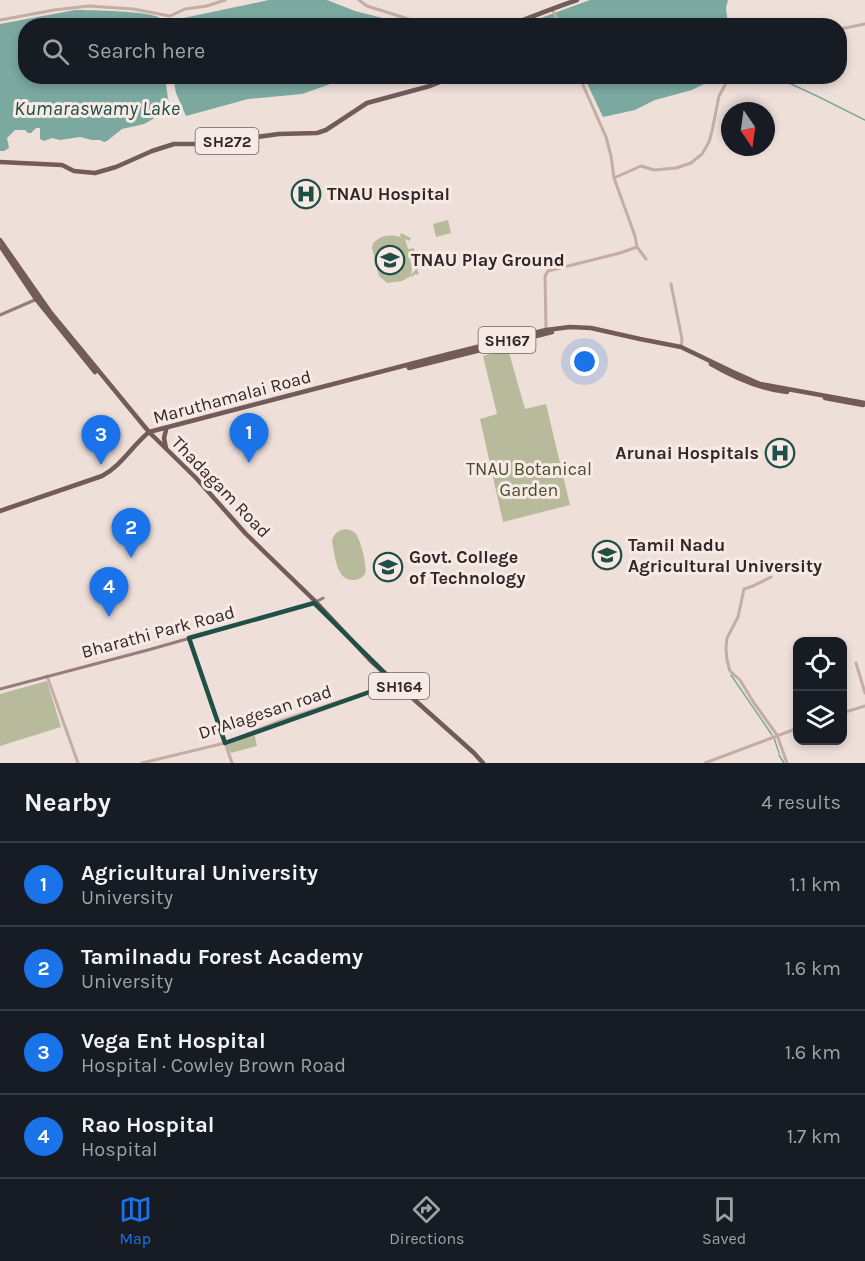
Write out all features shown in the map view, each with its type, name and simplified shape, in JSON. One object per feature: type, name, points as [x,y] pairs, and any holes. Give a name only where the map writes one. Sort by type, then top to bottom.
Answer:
[{"type":"main road","points":[[530,18],[551,8],[577,0]]},
{"type":"main road","name":"SH272","points":[[0,162],[62,165],[74,171],[95,173],[174,144],[205,144],[279,134],[317,133],[367,103],[435,84]]},
{"type":"main road","name":"Thadagam Road","points":[[0,240],[38,299]]},
{"type":"main road","name":"Thadagam Road","points":[[0,245],[38,299],[150,432],[246,536],[344,630],[371,661],[483,763]]},
{"type":"main road","points":[[0,315],[38,299]]},
{"type":"main road","name":"Maruthamalai Road","points":[[150,432],[445,355],[570,327],[591,328],[681,347],[760,384],[865,404]]},
{"type":"main road","name":"Maruthamalai Road","points":[[150,432],[166,430],[546,332],[570,329],[602,332],[685,351],[764,388],[865,404]]},
{"type":"main road","points":[[166,430],[164,436],[166,448]]},
{"type":"main road","name":"Thadagam Road","points":[[150,432],[196,478],[246,534],[316,603]]},
{"type":"main road","name":"SH167","points":[[0,511],[102,476],[112,470],[150,432]]},
{"type":"main road","name":"Bharathi Park Road","points":[[0,689],[316,603],[322,598]]},
{"type":"street","points":[[0,20],[89,6],[132,9],[170,16],[185,9],[207,6],[225,0]]},
{"type":"street","points":[[359,0],[367,6],[405,18]]},
{"type":"street","points":[[551,8],[557,18]]},
{"type":"street","points":[[847,28],[865,24]]},
{"type":"street","points":[[583,84],[606,137],[614,178],[637,247],[646,260]]},
{"type":"street","points":[[614,178],[641,166],[654,170],[676,168],[691,163],[702,154],[709,142],[719,96],[726,84]]},
{"type":"street","points":[[546,332],[545,276],[548,271],[620,254],[637,247]]},
{"type":"street","points":[[671,284],[682,339],[681,347]]},
{"type":"street","points":[[771,577],[744,589],[738,617],[727,638],[726,648],[730,670],[740,680],[777,735],[788,763]]},
{"type":"street","points":[[189,638],[232,763]]},
{"type":"street","points":[[855,663],[865,693]]},
{"type":"street","points":[[46,676],[78,763]]},
{"type":"street","name":"Dr Alagesan road","points":[[142,763],[225,743],[280,721],[395,683]]},
{"type":"street","points":[[847,712],[865,706]]},
{"type":"street","points":[[705,763],[793,730]]},
{"type":"highlighted area","points":[[314,603],[395,683],[225,743],[189,638]]},
{"type":"green space","points":[[448,220],[451,233],[436,237],[433,224]]},
{"type":"green space","points":[[401,233],[411,238],[409,241],[405,239],[408,249],[414,248],[416,258],[410,259],[411,275],[419,266],[417,271],[419,272],[402,281],[387,283],[379,276],[372,248],[373,243],[386,236],[401,237]]},
{"type":"green space","name":"TNAU Botanical Garden","points":[[508,349],[525,409],[546,404],[570,505],[503,522],[480,419],[497,414],[483,356]]},
{"type":"green space","points":[[346,529],[353,531],[357,536],[364,559],[365,574],[356,580],[343,576],[337,566],[334,553],[332,542],[335,534]]},
{"type":"green space","points":[[47,681],[61,727],[0,746],[0,694]]},
{"type":"green space","points":[[254,732],[257,746],[231,753],[226,744]]},
{"type":"water","points":[[269,0],[327,0],[355,11],[382,18],[184,18]]},
{"type":"water","points":[[590,0],[728,0],[727,18],[541,18]]},
{"type":"water","name":"Kumaraswamy Lake","points":[[75,10],[119,11],[160,18],[32,18]]},
{"type":"water","name":"Kumaraswamy Lake","points":[[18,21],[18,84],[166,84],[169,106],[167,111],[144,124],[122,129],[104,142],[80,137],[60,140],[52,138],[44,141],[40,139],[40,128],[36,128],[31,133],[25,130],[15,130],[7,138],[9,148],[0,151],[0,24]]},
{"type":"water","points":[[174,84],[330,84],[302,94],[248,99],[186,116]]},
{"type":"water","points":[[587,84],[704,84],[692,90],[655,100],[635,110],[603,117]]},
{"type":"waterway","points":[[791,84],[865,120]]},
{"type":"waterway","points":[[731,675],[772,735]]},
{"type":"waterway","points":[[774,738],[779,753]]},
{"type":"waterway","points":[[779,755],[784,763]]},
{"type":"place","name":"TNAU Hospital","points":[[306,194]]},
{"type":"place","name":"TNAU Play Ground","points":[[390,260]]},
{"type":"place","name":"Arunai Hospitals","points":[[780,453]]},
{"type":"place","name":"Agricultural University","points":[[249,463]]},
{"type":"place","name":"Vega Ent Hospital","points":[[101,465]]},
{"type":"place","name":"Tamil Nadu Agricultural University","points":[[607,555]]},
{"type":"place","name":"Tamilnadu Forest Academy","points":[[131,558]]},
{"type":"place","name":"Govt. College of Technology","points":[[388,567]]},
{"type":"place","name":"Rao Hospital","points":[[109,617]]}]
